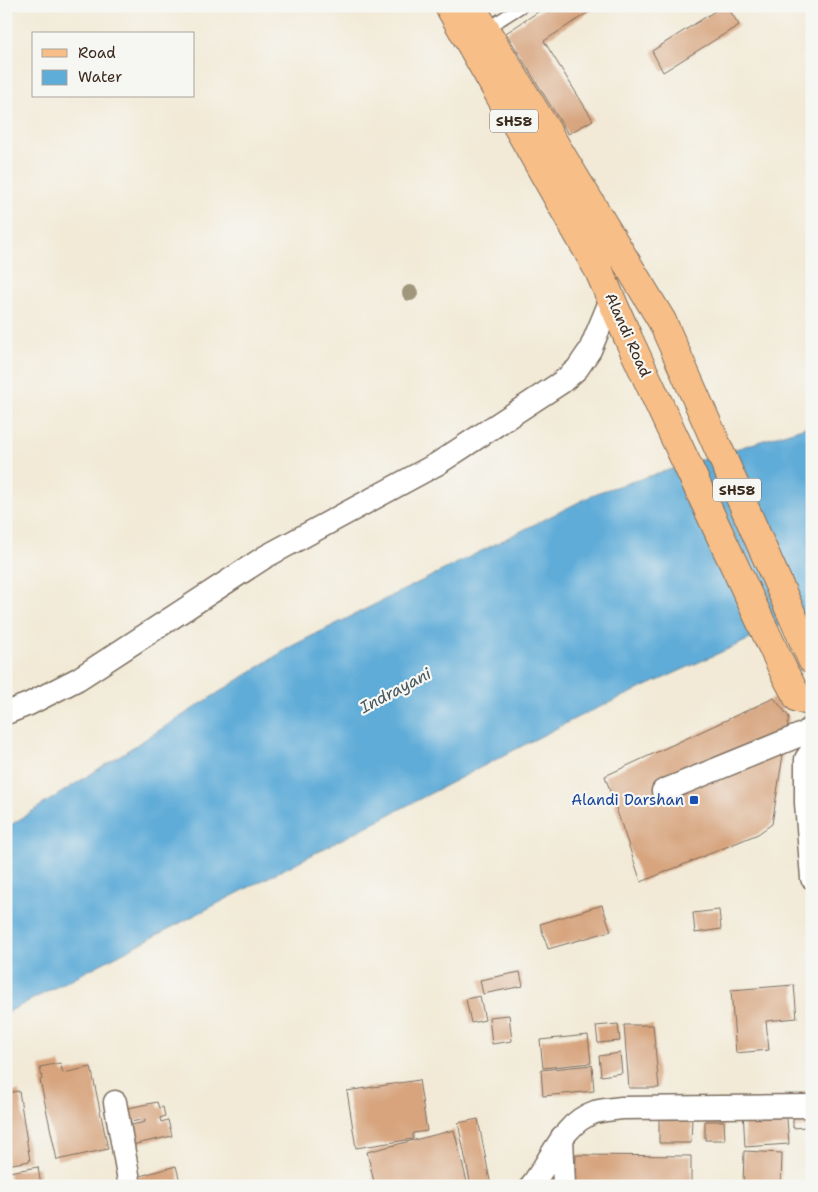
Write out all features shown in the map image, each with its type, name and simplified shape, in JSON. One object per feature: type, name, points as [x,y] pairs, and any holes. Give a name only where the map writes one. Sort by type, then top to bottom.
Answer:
[{"type":"main road","name":"Alandi Road","points":[[449,6],[582,214],[637,278],[662,321],[812,660]]},
{"type":"main road","name":"Alandi Road","points":[[472,6],[582,214],[629,340],[785,674],[798,698],[812,702]]},
{"type":"street","points":[[6,713],[29,704],[78,679],[264,557],[437,464],[562,382],[577,369],[590,350],[612,297]]},
{"type":"street","points":[[663,791],[805,733],[812,727]]},
{"type":"street","points":[[812,750],[806,759],[806,803],[812,878]]},
{"type":"street","points":[[115,1102],[130,1186]]},
{"type":"street","points":[[531,1186],[562,1137],[577,1121],[594,1112],[622,1108],[812,1106]]},
{"type":"street","points":[[562,1137],[564,1186]]},
{"type":"lane","points":[[485,30],[522,6]]},
{"type":"water","name":"Indrayani","points":[[812,425],[812,611],[580,716],[6,1013],[6,828],[290,647],[599,492]]},
{"type":"building","points":[[547,6],[598,6],[544,41],[593,120],[568,134],[506,33]]},
{"type":"building","points":[[723,6],[727,6],[739,25],[663,72],[652,51]]},
{"type":"building","name":"Alandi Darshan","points":[[774,698],[789,717],[772,824],[758,834],[641,882],[605,776]]},
{"type":"building","points":[[602,905],[611,931],[548,949],[540,924]]},
{"type":"building","points":[[719,910],[721,929],[695,933],[693,913]]},
{"type":"building","points":[[520,972],[523,986],[483,994],[480,980]]},
{"type":"building","points":[[794,985],[797,1018],[766,1021],[769,1050],[736,1053],[731,990]]},
{"type":"building","points":[[480,996],[485,1020],[471,1023],[466,999]]},
{"type":"building","points":[[509,1015],[512,1041],[492,1044],[489,1017]]},
{"type":"building","points":[[618,1024],[620,1041],[598,1043],[596,1026]]},
{"type":"building","points":[[624,1025],[653,1025],[659,1088],[629,1088]]},
{"type":"building","points":[[588,1035],[591,1063],[543,1068],[540,1040]]},
{"type":"building","points":[[620,1053],[622,1073],[601,1076],[599,1056]]},
{"type":"building","points":[[60,1063],[63,1073],[91,1067],[108,1149],[57,1160],[40,1080],[42,1079],[40,1067]]},
{"type":"building","points":[[592,1065],[594,1091],[543,1096],[541,1070]]},
{"type":"building","points":[[419,1080],[427,1131],[413,1133],[413,1139],[356,1148],[347,1091]]},
{"type":"building","points":[[19,1091],[30,1161],[7,1165],[6,1093]]},
{"type":"building","points":[[157,1102],[159,1108],[163,1107],[165,1116],[160,1118],[161,1122],[168,1120],[172,1136],[127,1146],[123,1127],[145,1122],[145,1119],[122,1124],[119,1110]]},
{"type":"building","points":[[786,1107],[789,1144],[745,1147],[743,1109]]},
{"type":"building","points":[[812,1113],[812,1139],[807,1139],[806,1127],[793,1128],[793,1114]]},
{"type":"building","points":[[659,1116],[692,1117],[691,1143],[659,1143]]},
{"type":"building","points":[[478,1119],[491,1186],[471,1186],[458,1123]]},
{"type":"building","points":[[705,1121],[724,1121],[725,1140],[705,1140]]},
{"type":"building","points":[[454,1130],[468,1186],[375,1186],[367,1152]]},
{"type":"building","points":[[744,1151],[782,1153],[781,1186],[743,1186]]},
{"type":"building","points":[[576,1155],[691,1156],[691,1186],[575,1186]]},
{"type":"building","points":[[176,1166],[181,1186],[136,1186],[133,1178]]},
{"type":"building","points":[[38,1167],[41,1186],[11,1186],[9,1172]]},
{"type":"place","name":"Alandi Darshan","points":[[694,800]]}]
